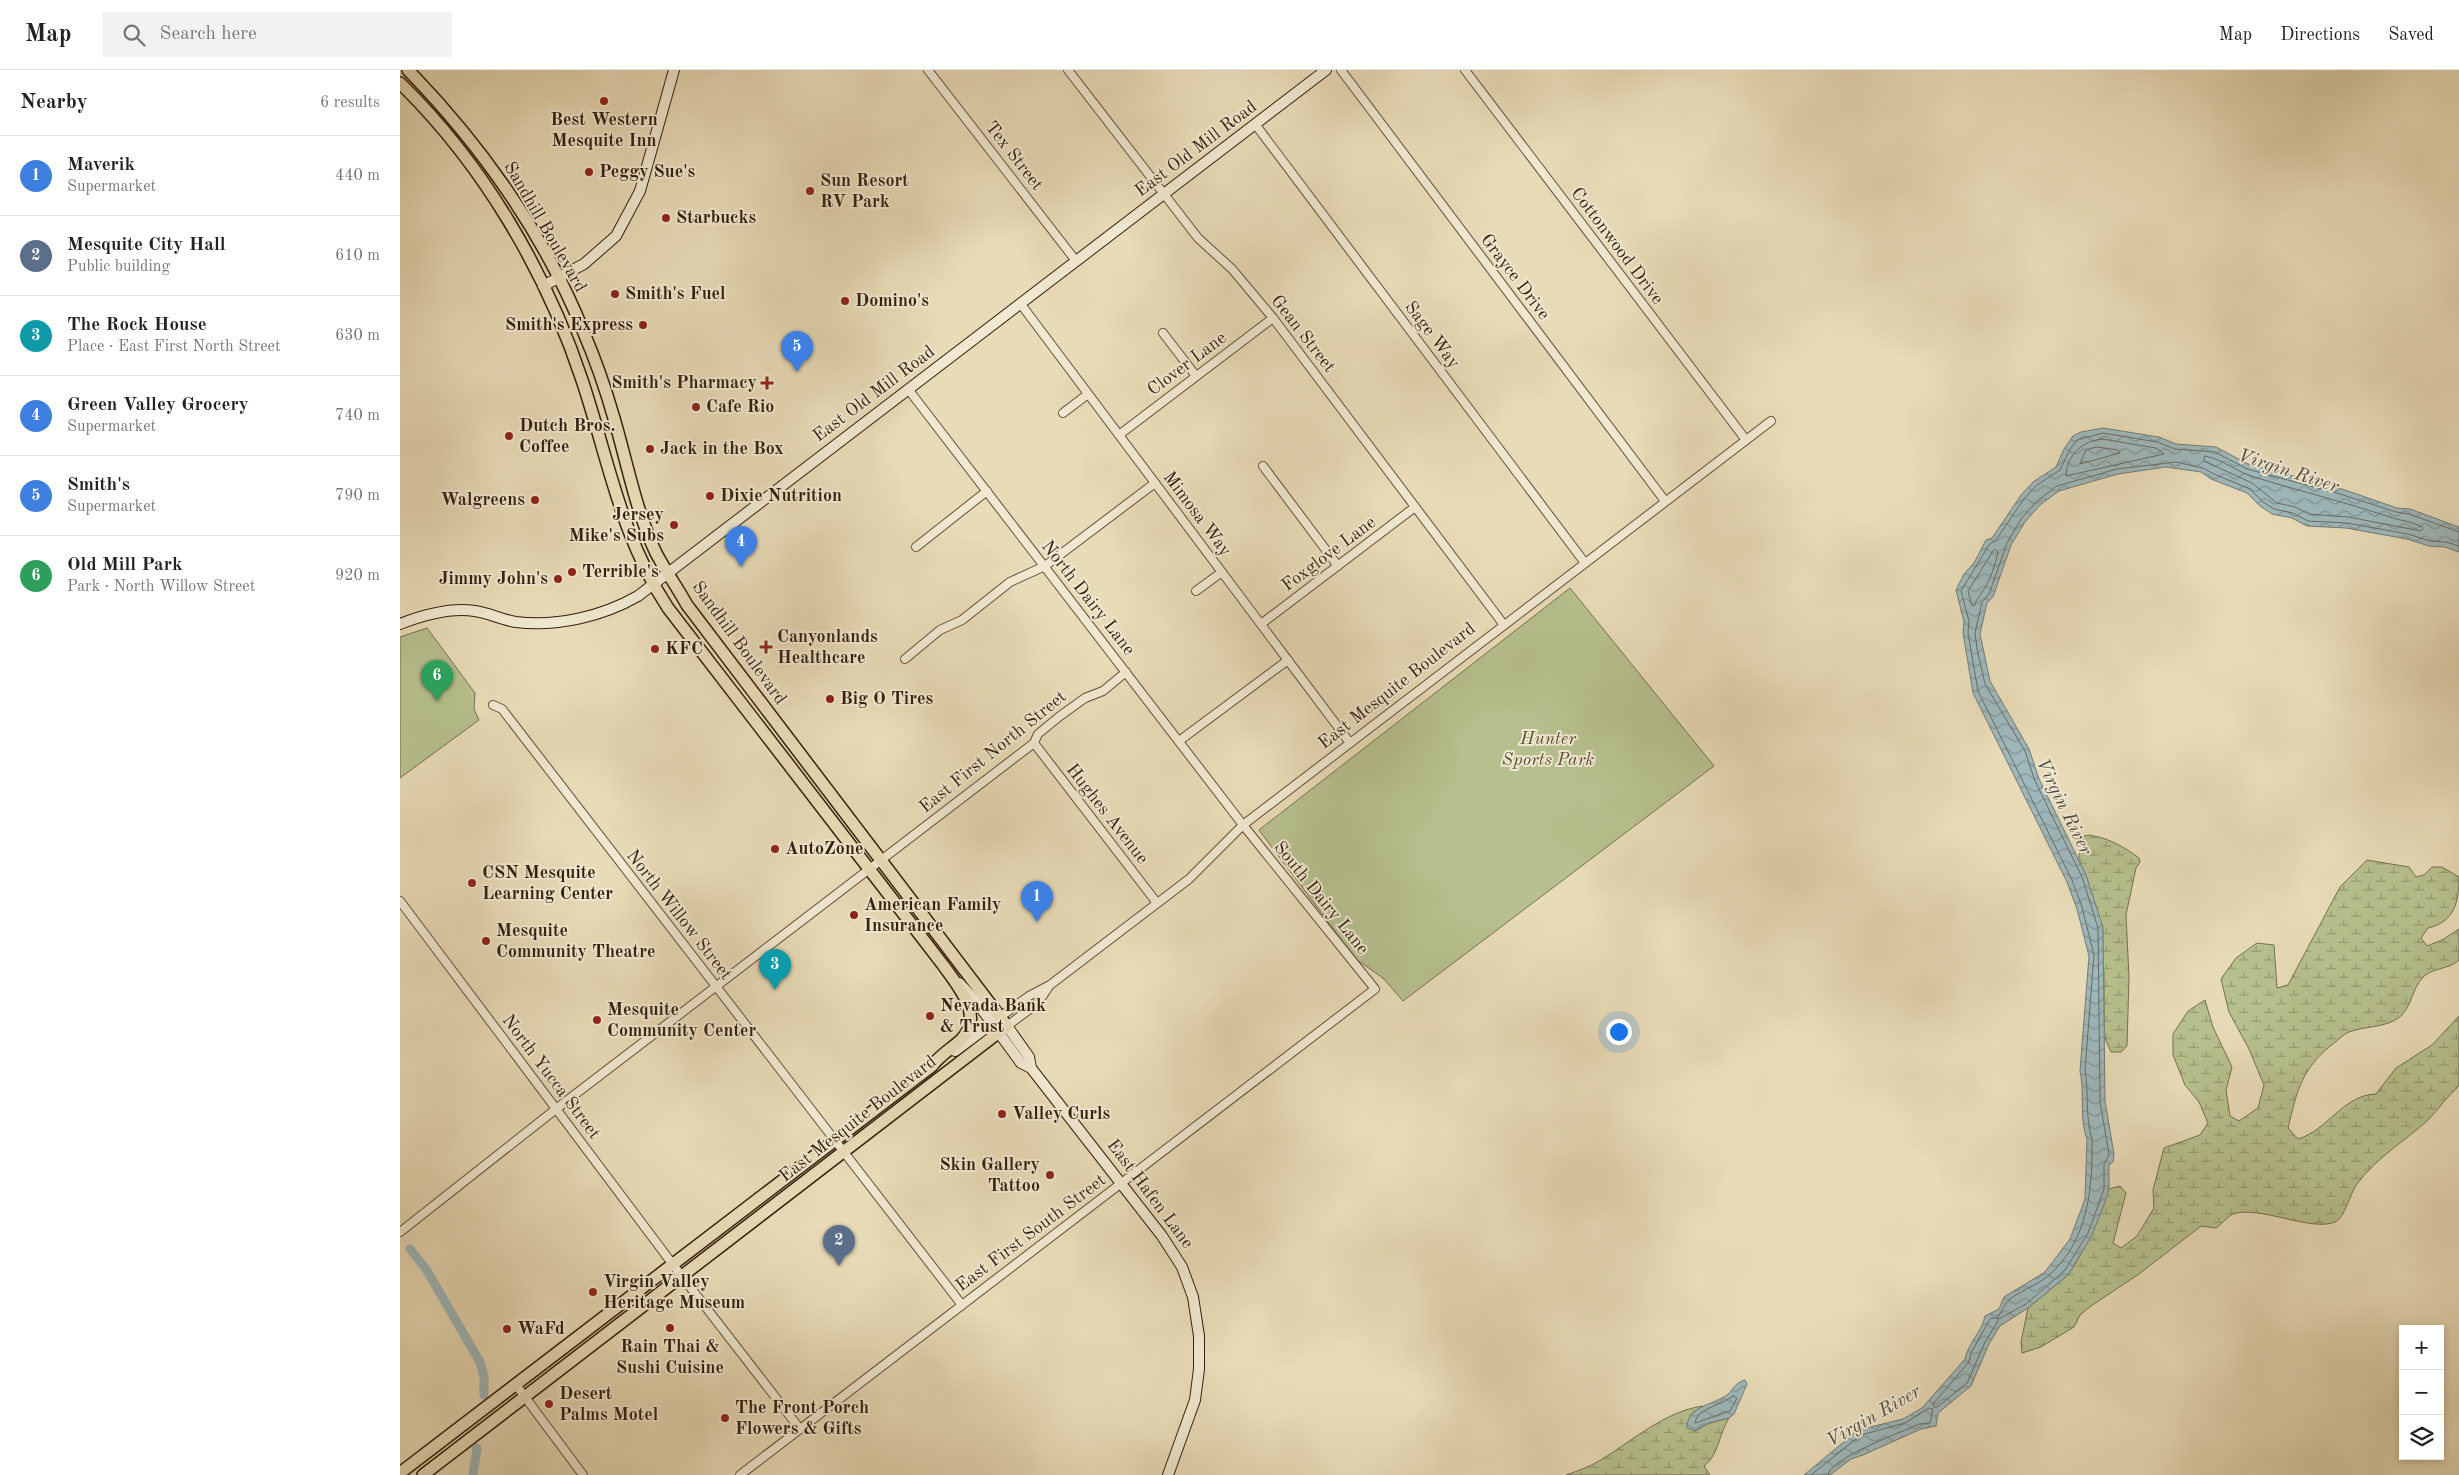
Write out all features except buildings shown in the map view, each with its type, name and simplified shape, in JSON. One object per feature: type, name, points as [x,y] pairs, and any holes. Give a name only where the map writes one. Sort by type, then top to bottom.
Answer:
[{"type":"main road","name":"Sandhill Boulevard","points":[[408,70],[466,135],[501,182],[558,278],[584,332],[613,414],[634,495],[656,553],[687,605],[880,860],[999,1025]]},
{"type":"main road","points":[[403,86],[416,79]]},
{"type":"main road","name":"Sandhill Boulevard","points":[[403,86],[454,144],[495,201],[543,286],[581,378],[629,536],[653,586],[944,965]]},
{"type":"main road","points":[[744,705],[754,712],[786,753],[799,752]]},
{"type":"main road","points":[[932,1066],[962,1039],[969,1029],[972,1020],[967,1002],[944,965]]},
{"type":"main road","name":"East Mesquite Boulevard","points":[[678,1270],[999,1025]]},
{"type":"main road","name":"East Mesquite Boulevard","points":[[839,1146],[932,1066]]},
{"type":"main road","points":[[400,1473],[516,1385],[678,1270]]},
{"type":"main road","points":[[423,1475],[525,1397],[678,1270]]},
{"type":"street","points":[[543,286],[584,264],[600,252],[616,236],[640,191],[674,70]]},
{"type":"street","name":"Tex Street","points":[[928,70],[1076,261]]},
{"type":"street","name":"Gean Street","points":[[1068,70],[1198,238],[1232,270],[1273,318],[1504,625]]},
{"type":"street","name":"East Old Mill Road","points":[[400,624],[426,615],[460,609],[477,611],[518,622],[552,622],[573,619],[621,606],[653,586],[668,572],[1326,70]]},
{"type":"street","name":"Grayce Drive","points":[[1341,70],[1665,501]]},
{"type":"street","name":"Cottonwood Drive","points":[[1465,70],[1746,440]]},
{"type":"street","name":"Sage Way","points":[[1255,124],[1585,563]]},
{"type":"street","name":"Mimosa Way","points":[[1020,303],[1350,743]]},
{"type":"street","name":"Clover Lane","points":[[1119,435],[1273,318]]},
{"type":"street","points":[[1163,334],[1196,376]]},
{"type":"street","name":"North Dairy Lane","points":[[908,389],[1244,825]]},
{"type":"street","points":[[1063,413],[1088,394]]},
{"type":"street","name":"East Mesquite Boulevard","points":[[932,1066],[1038,1002],[1050,985],[1201,869],[1244,825],[1771,421]]},
{"type":"street","points":[[1262,466],[1338,566]]},
{"type":"street","points":[[905,659],[940,630],[962,620],[1010,582],[1045,566],[1155,482]]},
{"type":"street","points":[[916,547],[987,491]]},
{"type":"street","name":"Foxglove Lane","points":[[1261,624],[1416,507]]},
{"type":"street","points":[[1196,591],[1222,572]]},
{"type":"street","points":[[1179,741],[1288,660]]},
{"type":"street","name":"East First North Street","points":[[870,868],[1034,743],[1038,734],[1060,716],[1085,698],[1103,691],[1126,672]]},
{"type":"street","name":"North Willow Street","points":[[493,705],[502,709],[962,1305]]},
{"type":"street","name":"Hughes Avenue","points":[[1034,743],[1157,903]]},
{"type":"street","name":"South Dairy Lane","points":[[1244,825],[1375,989]]},
{"type":"street","points":[[400,1232],[556,1109],[870,868]]},
{"type":"street","name":"North Yucca Street","points":[[400,901],[800,1429]]},
{"type":"street","name":"Sandhill Boulevard","points":[[944,965],[999,1025]]},
{"type":"street","name":"East First South Street","points":[[740,1475],[1375,989]]},
{"type":"street","name":"East Hafen Lane","points":[[999,1025],[1021,1064],[1031,1068],[1121,1183],[1182,1266],[1194,1306],[1199,1336],[1199,1369],[1195,1400],[1168,1475]]},
{"type":"street","points":[[516,1385],[583,1475]]},
{"type":"green space","name":"Hunter Sports Park","points":[[1570,588],[1714,766],[1403,1001],[1383,978],[1356,959],[1259,830]]},
{"type":"green space","points":[[427,628],[475,693],[474,709],[479,720],[400,778],[400,637]]},
{"type":"green space","points":[[2089,835],[2109,840],[2121,846],[2139,858],[2140,862],[2136,868],[2126,915],[2129,977],[2127,1046],[2121,1052],[2111,1052],[2104,1036],[2104,972],[2091,893],[2086,875],[2079,862],[2079,854],[2084,836]]},
{"type":"green space","points":[[2367,860],[2409,867],[2416,877],[2424,875],[2432,867],[2442,867],[2459,877],[2458,894],[2450,916],[2437,925],[2428,928],[2421,938],[2427,946],[2442,940],[2459,929],[2459,960],[2423,977],[2416,987],[2405,1011],[2397,1019],[2385,1024],[2349,1032],[2323,1052],[2302,1081],[2294,1102],[2288,1128],[2298,1139],[2309,1135],[2354,1100],[2376,1094],[2396,1068],[2432,1045],[2459,1016],[2459,1086],[2428,1120],[2373,1166],[2354,1188],[2345,1211],[2339,1220],[2325,1224],[2313,1224],[2244,1212],[2231,1215],[2216,1228],[2201,1226],[2139,1274],[2091,1306],[2080,1315],[2074,1327],[2041,1347],[2022,1353],[2021,1342],[2028,1308],[2069,1274],[2081,1254],[2109,1189],[2120,1186],[2126,1193],[2113,1243],[2121,1248],[2137,1236],[2154,1208],[2153,1190],[2164,1148],[2200,1135],[2208,1123],[2199,1102],[2185,1085],[2173,1055],[2173,1034],[2188,1011],[2205,1000],[2213,1027],[2232,1067],[2226,1090],[2230,1116],[2239,1121],[2258,1108],[2264,1085],[2249,1049],[2229,1012],[2221,979],[2236,958],[2257,943],[2274,945],[2277,988],[2288,985],[2340,887]]},
{"type":"green space","points":[[1703,1406],[1693,1413],[1695,1431],[1709,1423],[1729,1418],[1713,1456],[1704,1466],[1710,1475],[1566,1475],[1599,1461],[1649,1428],[1675,1414]]},
{"type":"water","points":[[2103,428],[2159,437],[2176,444],[2216,447],[2248,464],[2342,489],[2397,508],[2410,509],[2459,527],[2459,552],[2445,547],[2429,546],[2407,539],[2346,528],[2307,526],[2292,518],[2272,514],[2260,506],[2247,493],[2211,479],[2201,472],[2166,467],[2118,474],[2059,491],[2040,505],[2025,522],[2011,545],[1993,597],[1987,603],[1980,634],[1990,681],[2029,749],[2039,779],[2086,875],[2103,927],[2105,1101],[2114,1154],[2113,1162],[2109,1165],[2109,1189],[2092,1235],[2069,1274],[2028,1308],[2000,1326],[1989,1344],[1971,1386],[1938,1413],[1936,1426],[1921,1429],[1851,1459],[1830,1475],[1804,1475],[1858,1430],[1903,1419],[1922,1408],[1965,1359],[1985,1316],[1999,1309],[2004,1297],[2045,1272],[2070,1239],[2085,1199],[2087,1139],[2083,1123],[2080,1071],[2089,956],[2077,909],[2067,882],[1973,693],[1963,633],[1964,622],[1956,590],[1964,574],[1974,563],[1986,540],[1992,538],[2021,495],[2033,482],[2056,467],[2064,449],[2073,436],[2081,432]]},
{"type":"water","points":[[1745,1380],[1747,1384],[1734,1414],[1729,1418],[1709,1423],[1695,1431],[1687,1428],[1691,1415],[1702,1407],[1727,1395],[1737,1384]]},
{"type":"waterway","points":[[410,1249],[426,1269],[480,1362],[484,1376],[484,1395]]},
{"type":"waterway","points":[[473,1475],[477,1448]]},
{"type":"place","name":"Best Western Mesquite Inn","points":[[604,101]]},
{"type":"place","name":"Peggy Sue's","points":[[589,172]]},
{"type":"place","name":"Sun Resort RV Park","points":[[810,191]]},
{"type":"place","name":"Starbucks","points":[[666,218]]},
{"type":"place","name":"Smith's Fuel","points":[[615,294]]},
{"type":"place","name":"Domino's","points":[[845,301]]},
{"type":"place","name":"Smith's Express","points":[[643,325]]},
{"type":"place","name":"Smith's","points":[[797,372]]},
{"type":"place","name":"Smith's Pharmacy","points":[[767,383]]},
{"type":"place","name":"Cafe Rio","points":[[696,407]]},
{"type":"place","name":"Dutch Bros. Coffee","points":[[509,436]]},
{"type":"place","name":"Jack in the Box","points":[[650,449]]},
{"type":"place","name":"Dixie Nutrition","points":[[710,496]]},
{"type":"place","name":"Walgreens","points":[[535,500]]},
{"type":"place","name":"Jersey Mike's Subs","points":[[674,525]]},
{"type":"place","name":"Green Valley Grocery","points":[[741,567]]},
{"type":"place","name":"Terrible's","points":[[572,572]]},
{"type":"place","name":"Jimmy John's","points":[[558,579]]},
{"type":"place","name":"Canyonlands Healthcare","points":[[766,647]]},
{"type":"place","name":"KFC","points":[[655,649]]},
{"type":"place","name":"Big O Tires","points":[[830,699]]},
{"type":"place","name":"Old Mill Park","points":[[437,701]]},
{"type":"place","name":"AutoZone","points":[[775,849]]},
{"type":"place","name":"CSN Mesquite Learning Center","points":[[472,883]]},
{"type":"place","name":"American Family Insurance","points":[[854,915]]},
{"type":"place","name":"Maverik","points":[[1037,922]]},
{"type":"place","name":"Mesquite Community Theatre","points":[[486,941]]},
{"type":"place","name":"The Rock House","points":[[775,990]]},
{"type":"place","name":"Nevada Bank & Trust","points":[[930,1016]]},
{"type":"place","name":"Mesquite Community Center","points":[[597,1020]]},
{"type":"place","name":"Valley Curls","points":[[1002,1114]]},
{"type":"place","name":"Skin Gallery Tattoo","points":[[1050,1175]]},
{"type":"place","name":"Mesquite City Hall","points":[[839,1266]]},
{"type":"place","name":"Virgin Valley Heritage Museum","points":[[593,1292]]},
{"type":"place","name":"Rain Thai & Sushi Cuisine","points":[[670,1328]]},
{"type":"place","name":"WaFd","points":[[507,1329]]},
{"type":"place","name":"Desert Palms Motel","points":[[549,1404]]},
{"type":"place","name":"The Front Porch Flowers & Gifts","points":[[725,1418]]},
{"type":"water label","name":"Virgin River","points":[[2288,472]]},
{"type":"water label","name":"Virgin River","points":[[2063,807]]},
{"type":"water label","name":"Virgin River","points":[[1874,1417]]}]
